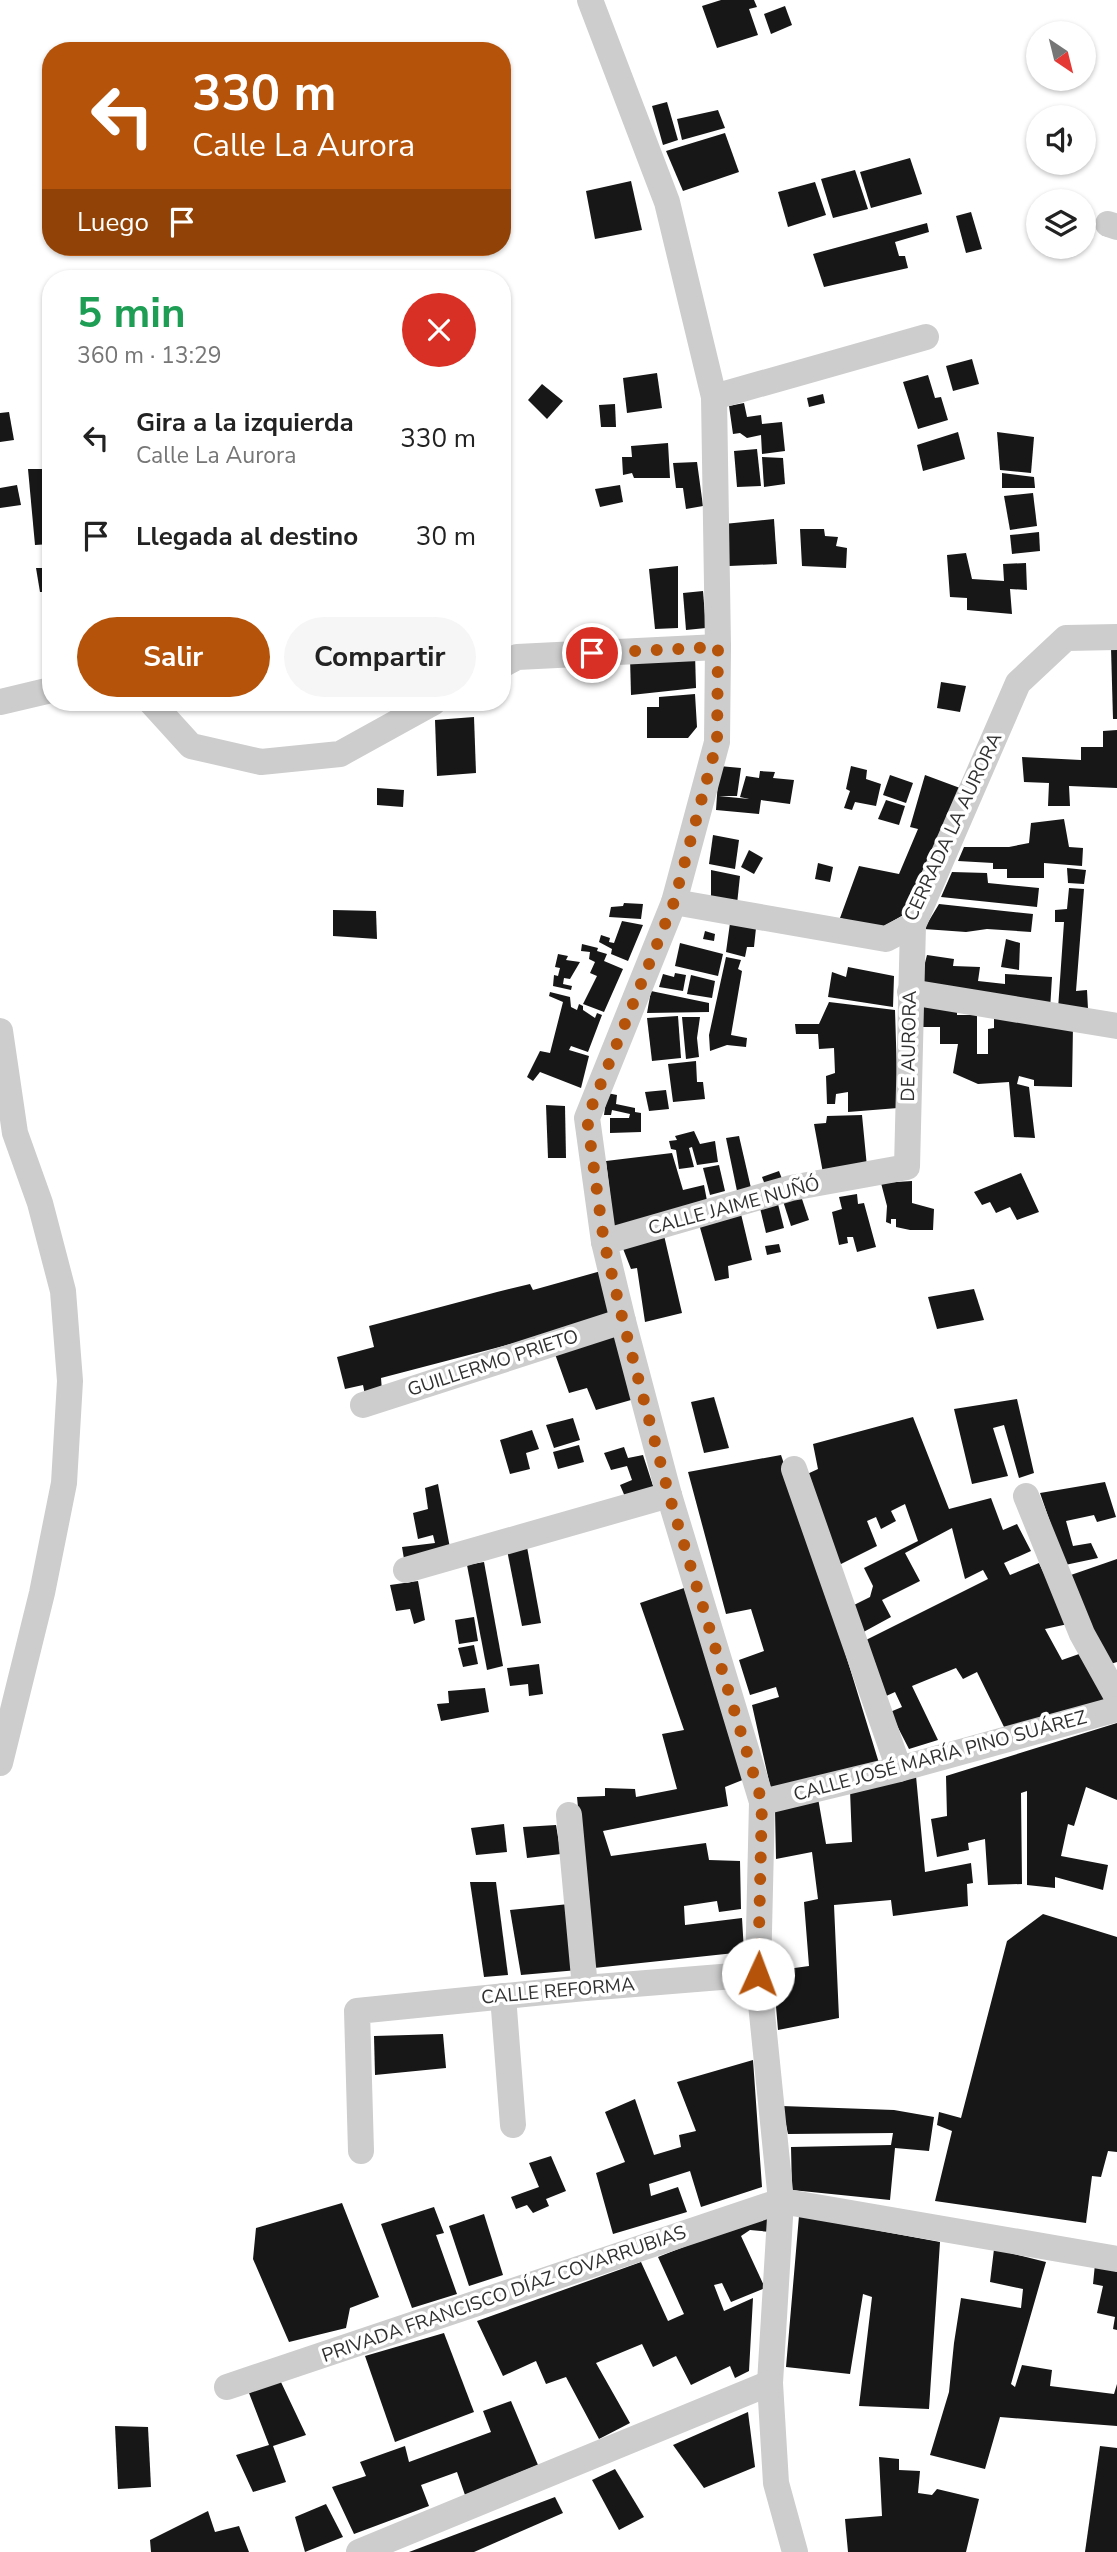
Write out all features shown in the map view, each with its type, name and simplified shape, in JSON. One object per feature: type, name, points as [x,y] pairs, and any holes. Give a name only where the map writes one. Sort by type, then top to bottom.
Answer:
[{"type":"street","points":[[590,0],[667,201],[714,397],[718,647],[717,742],[674,902],[587,1118],[604,1242],[623,1321],[669,1495],[762,1802],[758,1974],[781,2201],[770,2383],[776,2483],[795,2552]]},
{"type":"street","points":[[714,397],[926,337]]},
{"type":"street","name":"CERRADA LA AURORA","points":[[674,902],[886,939],[913,925],[1018,683],[1066,638],[1117,637]]},
{"type":"street","points":[[511,660],[517,657],[718,647]]},
{"type":"street","points":[[0,702],[42,692]]},
{"type":"street","points":[[159,711],[191,746],[261,762],[340,754],[419,711]]},
{"type":"street","name":"DE AURORA","points":[[907,1167],[913,925]]},
{"type":"street","points":[[910,992],[1117,1026]]},
{"type":"street","points":[[0,1031],[15,1133],[40,1203],[62,1291],[69,1381],[64,1483],[42,1594],[0,1763]]},
{"type":"street","name":"CALLE JAIME NUÑÓ","points":[[604,1242],[791,1188],[907,1167]]},
{"type":"street","name":"GUILLERMO PRIETO","points":[[363,1405],[623,1321]]},
{"type":"street","points":[[794,1469],[899,1769]]},
{"type":"street","points":[[406,1570],[669,1495]]},
{"type":"street","points":[[1026,1496],[1082,1634],[1117,1697]]},
{"type":"street","name":"CALLE JOSÉ MARÍA PINO SUÁREZ","points":[[762,1802],[899,1769],[1117,1709]]},
{"type":"street","points":[[569,1815],[585,1988]]},
{"type":"street","name":"CALLE REFORMA","points":[[361,2151],[357,2011],[758,1974]]},
{"type":"street","points":[[503,1996],[513,2125]]},
{"type":"street","points":[[781,2201],[1117,2259]]},
{"type":"street","name":"PRIVADA FRANCISCO DÍAZ COVARRUBIAS","points":[[228,2386],[781,2201]]},
{"type":"street","points":[[359,2552],[770,2383]]},
{"type":"building","points":[[721,0],[754,0],[757,7],[749,9],[758,35],[717,48],[702,6]]},
{"type":"building","points":[[785,6],[792,25],[771,34],[764,14]]},
{"type":"building","points":[[667,102],[678,140],[663,145],[652,106]]},
{"type":"building","points":[[718,110],[725,128],[682,140],[677,119]]},
{"type":"building","points":[[725,133],[739,172],[683,191],[666,151]]},
{"type":"building","points":[[910,158],[922,194],[871,208],[860,172]]},
{"type":"building","points":[[855,170],[868,209],[833,218],[821,179]]},
{"type":"building","points":[[631,181],[642,230],[595,239],[586,191]]},
{"type":"building","points":[[815,182],[826,215],[788,227],[778,192]]},
{"type":"building","points":[[971,212],[982,249],[966,253],[956,216]]},
{"type":"building","points":[[927,223],[929,232],[895,242],[899,256],[905,256],[908,268],[824,287],[813,254]]},
{"type":"building","points":[[972,359],[979,384],[953,391],[946,366]]},
{"type":"building","points":[[657,373],[662,408],[627,413],[623,378]]},
{"type":"building","points":[[928,375],[935,398],[941,397],[948,420],[918,429],[903,382]]},
{"type":"building","points":[[542,384],[563,401],[547,419],[528,400]]},
{"type":"building","points":[[823,394],[825,403],[809,407],[807,398]]},
{"type":"building","points":[[744,403],[747,417],[761,415],[762,424],[782,422],[785,451],[762,454],[761,435],[747,438],[740,433],[733,434],[729,406]]},
{"type":"building","points":[[615,404],[616,427],[601,427],[599,405]]},
{"type":"building","points":[[9,412],[14,440],[0,442],[0,413]]},
{"type":"building","points":[[958,432],[965,459],[923,471],[917,445]]},
{"type":"building","points":[[997,432],[1034,437],[1031,473],[1000,470]]},
{"type":"building","points":[[668,443],[670,478],[634,478],[632,473],[623,475],[622,457],[632,457],[631,446]]},
{"type":"building","points":[[757,449],[761,486],[737,487],[734,451]]},
{"type":"building","points":[[762,457],[783,458],[785,484],[764,487]]},
{"type":"building","points":[[697,462],[703,506],[686,509],[683,488],[676,488],[673,463]]},
{"type":"building","points":[[28,469],[42,469],[42,545],[35,545]]},
{"type":"building","points":[[1002,473],[1034,477],[1035,488],[1002,488]]},
{"type":"building","points":[[17,485],[21,505],[0,508],[0,488]]},
{"type":"building","points":[[620,485],[623,502],[600,507],[595,489]]},
{"type":"building","points":[[1033,493],[1037,526],[1010,530],[1004,496]]},
{"type":"building","points":[[774,519],[777,564],[729,566],[724,524]]},
{"type":"building","points":[[800,529],[824,529],[825,536],[838,537],[836,546],[847,548],[846,568],[802,566]]},
{"type":"building","points":[[1039,532],[1040,551],[1012,554],[1010,535]]},
{"type":"building","points":[[966,553],[972,579],[1004,581],[1003,564],[1026,563],[1027,590],[1010,589],[1012,614],[967,610],[967,598],[950,597],[947,555]]},
{"type":"building","points":[[678,566],[678,628],[655,629],[649,569]]},
{"type":"building","points":[[36,568],[42,568],[40,592]]},
{"type":"building","points":[[703,591],[706,628],[686,630],[683,593]]},
{"type":"building","points":[[1111,648],[1117,648],[1117,719],[1113,719]]},
{"type":"building","points":[[695,654],[696,688],[631,695],[630,657]]},
{"type":"building","points":[[941,682],[966,686],[960,712],[937,708]]},
{"type":"building","points":[[695,694],[697,727],[688,738],[647,738],[647,707],[659,707],[659,697]]},
{"type":"building","points":[[474,717],[476,773],[437,776],[435,720]]},
{"type":"building","points":[[1117,730],[1117,788],[1069,786],[1070,806],[1048,806],[1049,783],[1024,782],[1022,757],[1081,760],[1081,747],[1103,747],[1103,731]]},
{"type":"building","points":[[719,766],[741,768],[737,796],[719,796],[749,799],[740,797],[746,776],[759,778],[760,771],[775,772],[773,778],[794,780],[790,804],[761,800],[759,814],[716,810]]},
{"type":"building","points":[[851,766],[867,770],[866,779],[881,784],[876,806],[855,802],[852,810],[844,808],[850,791],[846,789]]},
{"type":"building","points":[[890,775],[913,783],[906,803],[883,795]]},
{"type":"building","points":[[925,775],[960,788],[907,913],[884,926],[864,925],[840,918],[859,866],[899,874],[918,829],[910,827]]},
{"type":"building","points":[[377,788],[404,790],[403,807],[377,805]]},
{"type":"building","points":[[886,800],[905,806],[899,825],[878,819]]},
{"type":"building","points":[[1064,819],[1069,847],[1083,848],[1082,866],[1044,863],[1044,878],[1007,878],[1007,869],[993,869],[993,863],[958,861],[964,847],[1009,847],[1029,843],[1031,823]]},
{"type":"building","points":[[713,835],[739,840],[735,869],[709,864]]},
{"type":"building","points":[[749,850],[763,858],[754,874],[741,867]]},
{"type":"building","points":[[818,863],[833,867],[830,882],[815,879]]},
{"type":"building","points":[[1067,868],[1086,870],[1084,884],[1068,883]]},
{"type":"building","points":[[711,870],[740,876],[737,904],[711,900]]},
{"type":"building","points":[[952,872],[987,873],[988,883],[1039,888],[1037,907],[941,897]]},
{"type":"building","points":[[1069,888],[1084,889],[1076,991],[1087,990],[1088,1009],[1058,1009],[1064,922],[1055,922],[1055,910],[1067,909]]},
{"type":"building","points":[[624,903],[643,904],[641,919],[609,917],[611,907],[623,906]]},
{"type":"building","points":[[939,904],[1033,914],[1031,932],[924,929]]},
{"type":"building","points":[[333,910],[376,911],[377,939],[333,936]]},
{"type":"building","points":[[622,921],[643,925],[628,961],[611,954],[612,949],[599,942],[601,935],[610,938],[609,942],[614,943]]},
{"type":"building","points":[[730,923],[756,928],[754,947],[747,947],[745,957],[726,952]]},
{"type":"building","points":[[705,931],[715,934],[714,941],[703,939]]},
{"type":"building","points":[[1006,939],[1020,943],[1019,970],[1001,967]]},
{"type":"building","points":[[680,943],[723,954],[718,976],[675,966]]},
{"type":"building","points":[[582,944],[598,948],[597,951],[607,954],[604,961],[623,969],[604,1012],[583,1004],[597,976],[590,973],[595,962],[589,959],[590,952],[581,951]]},
{"type":"building","points":[[558,954],[568,956],[566,960],[580,962],[570,979],[564,978],[563,984],[572,986],[571,990],[553,986],[554,975],[558,976],[560,968],[555,967]]},
{"type":"building","points":[[927,955],[954,959],[953,966],[980,967],[978,981],[1005,984],[1005,974],[1052,977],[1050,1010],[919,986]]},
{"type":"building","points":[[726,957],[741,960],[738,969],[742,971],[731,1035],[747,1038],[746,1047],[727,1045],[710,1051],[709,1035]]},
{"type":"building","points":[[848,967],[894,976],[893,1007],[828,997],[832,972],[846,977]]},
{"type":"building","points":[[675,973],[686,975],[683,991],[659,987],[663,974],[674,977]]},
{"type":"building","points":[[691,975],[715,981],[712,998],[687,994]]},
{"type":"building","points":[[651,991],[709,1003],[709,1012],[647,1013]]},
{"type":"building","points":[[550,992],[570,997],[571,1007],[577,1010],[579,1004],[595,1018],[597,1013],[602,1015],[588,1052],[571,1046],[569,1050],[589,1056],[581,1088],[540,1072],[533,1081],[527,1077],[540,1051],[550,1053],[563,1002],[549,996]]},
{"type":"building","points":[[921,1000],[957,1003],[957,1015],[977,1015],[977,1054],[988,1054],[988,1029],[994,1028],[994,1016],[1073,1025],[1072,1087],[1034,1086],[1034,1080],[1019,1076],[1017,1084],[1029,1087],[1035,1138],[1014,1137],[1009,1082],[978,1084],[953,1073],[958,1044],[940,1044],[940,1027],[920,1027]]},
{"type":"building","points":[[829,1002],[895,1010],[898,1108],[848,1112],[848,1092],[836,1094],[835,1104],[827,1104],[826,1076],[835,1073],[834,1048],[819,1049],[818,1034],[796,1034],[795,1024],[819,1024]]},
{"type":"building","points":[[678,1016],[681,1058],[652,1061],[647,1018]]},
{"type":"building","points":[[682,1017],[700,1017],[697,1038],[699,1057],[686,1059]]},
{"type":"building","points":[[696,1061],[697,1082],[703,1082],[705,1099],[673,1102],[668,1064]]},
{"type":"building","points":[[666,1090],[669,1109],[649,1111],[645,1092]]},
{"type":"building","points":[[607,1093],[617,1095],[616,1104],[635,1108],[635,1112],[641,1113],[641,1132],[610,1133],[610,1118],[629,1118],[630,1114],[612,1110],[611,1115],[604,1115]]},
{"type":"building","points":[[546,1105],[565,1106],[566,1158],[548,1158]]},
{"type":"building","points":[[862,1115],[867,1167],[823,1173],[814,1124],[826,1123],[827,1116]]},
{"type":"building","points":[[694,1131],[700,1144],[715,1141],[718,1162],[697,1165],[692,1147],[689,1148],[694,1167],[679,1169],[676,1150],[671,1149],[669,1141],[677,1140],[675,1136]]},
{"type":"building","points":[[739,1136],[751,1188],[737,1191],[726,1138]]},
{"type":"building","points":[[672,1153],[683,1190],[704,1185],[708,1206],[614,1228],[606,1161]]},
{"type":"building","points":[[719,1165],[725,1191],[710,1195],[703,1168]]},
{"type":"building","points":[[779,1171],[784,1184],[767,1190],[762,1177]]},
{"type":"building","points":[[1021,1173],[1039,1212],[1017,1220],[1010,1207],[996,1213],[990,1202],[982,1205],[974,1192]]},
{"type":"building","points":[[912,1181],[912,1203],[934,1209],[933,1230],[896,1227],[896,1219],[891,1219],[891,1224],[886,1222],[887,1206],[881,1183]]},
{"type":"building","points":[[857,1194],[858,1204],[864,1203],[876,1247],[857,1252],[853,1237],[847,1237],[848,1243],[839,1245],[832,1212],[842,1209],[839,1197]]},
{"type":"building","points":[[801,1196],[809,1220],[791,1226],[783,1201]]},
{"type":"building","points":[[778,1204],[784,1228],[766,1233],[760,1208]]},
{"type":"building","points":[[741,1214],[752,1260],[728,1266],[729,1278],[715,1281],[699,1224]]},
{"type":"building","points":[[663,1231],[682,1313],[645,1322],[637,1268],[631,1269],[620,1241]]},
{"type":"building","points":[[779,1244],[781,1252],[767,1255],[765,1246]]},
{"type":"building","points":[[601,1271],[614,1317],[381,1378],[382,1391],[365,1395],[363,1385],[345,1389],[337,1357],[374,1347],[369,1326],[530,1284],[533,1290]]},
{"type":"building","points":[[974,1289],[984,1320],[937,1329],[928,1297]]},
{"type":"building","points":[[613,1333],[638,1398],[596,1410],[587,1388],[569,1393],[555,1354]]},
{"type":"building","points":[[714,1397],[729,1448],[704,1453],[691,1402]]},
{"type":"building","points":[[1017,1399],[1034,1473],[1019,1478],[1004,1425],[993,1428],[1008,1476],[972,1484],[954,1409]]},
{"type":"building","points":[[913,1417],[949,1509],[991,1498],[1003,1530],[1017,1524],[1031,1551],[1004,1563],[1010,1575],[1039,1563],[1068,1624],[1045,1629],[1062,1660],[1079,1654],[1106,1702],[1006,1731],[977,1672],[963,1679],[956,1668],[912,1686],[938,1740],[909,1749],[890,1712],[902,1707],[895,1692],[884,1697],[860,1643],[988,1579],[983,1570],[965,1579],[952,1528],[905,1553],[920,1581],[882,1600],[891,1617],[858,1635],[848,1608],[870,1597],[873,1586],[864,1568],[918,1541],[905,1504],[891,1511],[896,1521],[881,1529],[876,1517],[867,1521],[877,1546],[835,1567],[805,1475],[818,1469],[813,1444]]},
{"type":"building","points":[[573,1418],[580,1440],[554,1448],[546,1425]]},
{"type":"building","points":[[532,1430],[539,1449],[526,1453],[530,1469],[510,1474],[500,1440]]},
{"type":"building","points":[[579,1445],[584,1462],[558,1469],[553,1452]]},
{"type":"building","points":[[624,1447],[628,1458],[643,1455],[655,1492],[626,1499],[620,1485],[632,1480],[627,1466],[611,1470],[604,1453]]},
{"type":"building","points":[[781,1455],[814,1551],[879,1763],[771,1790],[752,1705],[779,1697],[776,1687],[750,1695],[739,1660],[764,1651],[751,1609],[726,1614],[688,1472]]},
{"type":"building","points":[[1105,1482],[1116,1517],[1097,1522],[1094,1515],[1066,1521],[1073,1546],[1091,1543],[1098,1558],[1065,1565],[1040,1493]]},
{"type":"building","points":[[438,1484],[450,1548],[404,1559],[402,1547],[435,1543],[433,1535],[418,1539],[413,1513],[428,1509],[425,1488]]},
{"type":"building","points":[[527,1547],[541,1623],[522,1626],[507,1550]]},
{"type":"building","points":[[1117,1559],[1117,1662],[1107,1665],[1068,1576]]},
{"type":"building","points":[[484,1562],[503,1666],[487,1670],[467,1565]]},
{"type":"building","points":[[418,1581],[425,1620],[414,1624],[410,1609],[396,1611],[390,1585]]},
{"type":"building","points":[[684,1588],[750,1777],[725,1787],[728,1806],[603,1831],[611,1856],[706,1843],[709,1860],[740,1861],[741,1909],[719,1912],[717,1901],[684,1906],[685,1925],[742,1918],[744,1952],[594,1968],[577,1797],[605,1796],[605,1788],[635,1789],[636,1797],[677,1789],[662,1734],[684,1730],[640,1603]]},
{"type":"building","points":[[474,1617],[478,1641],[459,1644],[455,1620]]},
{"type":"building","points":[[474,1645],[478,1664],[463,1667],[458,1648]]},
{"type":"building","points":[[539,1664],[543,1694],[529,1696],[528,1684],[510,1686],[507,1668]]},
{"type":"building","points":[[485,1688],[489,1712],[441,1721],[437,1704],[449,1703],[448,1691]]},
{"type":"building","points":[[1117,1723],[1117,1800],[1086,1787],[1074,1826],[1068,1824],[1061,1856],[1108,1865],[1103,1890],[1055,1877],[1055,1888],[1027,1885],[1027,1791],[1021,1793],[1022,1884],[988,1885],[985,1839],[968,1843],[969,1850],[937,1857],[931,1819],[947,1816],[946,1776]]},
{"type":"building","points":[[916,1776],[925,1872],[971,1863],[973,1883],[967,1884],[968,1906],[893,1916],[891,1900],[834,1905],[839,2018],[778,2030],[773,1971],[809,1966],[804,1902],[818,1899],[812,1852],[776,1859],[775,1810],[818,1798],[826,1844],[852,1842],[850,1790]]},
{"type":"building","points":[[504,1824],[507,1852],[476,1855],[471,1828]]},
{"type":"building","points":[[556,1825],[561,1854],[527,1858],[523,1827]]},
{"type":"building","points":[[470,1882],[496,1882],[508,1975],[484,1977]]},
{"type":"building","points":[[569,1904],[578,1970],[521,1975],[510,1910]]},
{"type":"building","points":[[1043,1914],[1117,1937],[1117,2152],[1108,2151],[1101,2177],[1092,2176],[1086,2223],[935,2201],[952,2131],[937,2125],[939,2112],[961,2118],[1007,1941]]},
{"type":"building","points":[[443,2034],[446,2068],[375,2075],[374,2036]]},
{"type":"building","points":[[753,2060],[762,2187],[701,2207],[690,2171],[649,2184],[651,2196],[678,2187],[687,2212],[613,2234],[596,2173],[625,2162],[605,2112],[635,2099],[654,2155],[681,2147],[679,2135],[696,2131],[677,2082]]},
{"type":"building","points":[[782,2106],[894,2110],[934,2117],[929,2151],[895,2148],[890,2200],[792,2190],[791,2147],[891,2145],[893,2133],[788,2134]]},
{"type":"building","points":[[551,2156],[566,2191],[546,2199],[549,2206],[533,2213],[527,2205],[516,2209],[511,2197],[539,2187],[529,2163]]},
{"type":"building","points":[[342,2203],[379,2297],[350,2308],[346,2328],[289,2342],[253,2259],[256,2228]]},
{"type":"building","points":[[434,2207],[444,2233],[436,2235],[457,2294],[412,2308],[381,2224]]},
{"type":"building","points":[[770,2213],[771,2232],[750,2230],[741,2236],[765,2288],[731,2302],[722,2283],[714,2285],[724,2311],[753,2298],[749,2371],[735,2378],[730,2366],[691,2385],[676,2356],[653,2367],[642,2344],[596,2363],[630,2423],[599,2439],[566,2377],[546,2384],[536,2361],[503,2376],[477,2321],[641,2262],[668,2321],[684,2314],[658,2257]]},
{"type":"building","points":[[484,2214],[503,2275],[469,2286],[449,2226]]},
{"type":"building","points":[[799,2216],[940,2242],[929,2409],[859,2406],[872,2297],[863,2294],[850,2374],[786,2367]]},
{"type":"building","points":[[994,2249],[1046,2262],[1011,2384],[1015,2387],[1022,2365],[1052,2370],[1050,2386],[1114,2394],[1117,2384],[1117,2426],[1000,2417],[985,2469],[930,2455],[949,2392],[961,2298],[1021,2308],[1023,2289],[990,2282]]},
{"type":"building","points":[[1095,2264],[1117,2266],[1117,2330],[1113,2329],[1115,2317],[1097,2313],[1103,2286],[1093,2284]]},
{"type":"building","points":[[444,2333],[474,2412],[395,2442],[365,2356]]},
{"type":"building","points":[[280,2380],[306,2435],[273,2446],[286,2482],[253,2492],[236,2455],[269,2445],[249,2393]]},
{"type":"building","points":[[511,2401],[538,2465],[465,2495],[457,2472],[421,2485],[429,2506],[354,2534],[332,2487],[366,2476],[360,2462],[405,2446],[409,2462],[491,2432],[483,2411]]},
{"type":"building","points":[[748,2412],[755,2467],[704,2488],[673,2445]]},
{"type":"building","points":[[115,2426],[148,2427],[151,2487],[118,2489]]},
{"type":"building","points":[[1100,2446],[1117,2448],[1117,2552],[1085,2552]]},
{"type":"building","points":[[879,2457],[899,2459],[899,2470],[920,2471],[918,2493],[932,2495],[937,2489],[979,2499],[966,2552],[848,2552],[845,2519],[882,2516]]},
{"type":"building","points":[[615,2469],[644,2517],[619,2530],[592,2480]]},
{"type":"building","points":[[555,2497],[563,2513],[474,2552],[409,2552]]},
{"type":"building","points":[[326,2504],[343,2537],[305,2552],[295,2517]]},
{"type":"building","points":[[208,2511],[215,2532],[239,2526],[249,2552],[151,2552],[150,2540]]},
{"type":"route","points":[[592,653],[718,647],[717,742],[674,902],[587,1118],[604,1242],[623,1321],[669,1495],[762,1802],[758,1974]]}]
